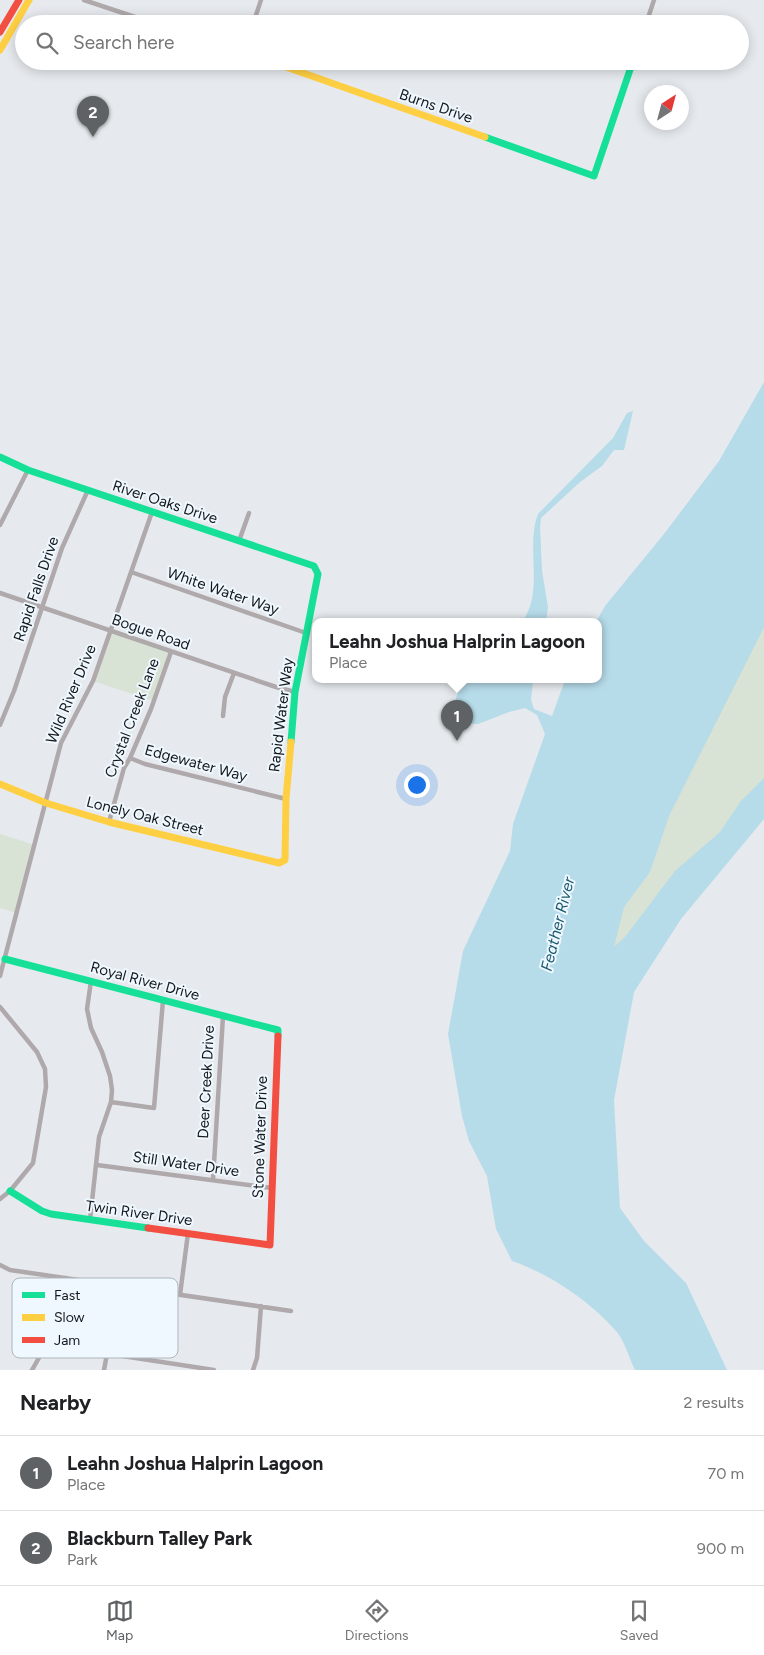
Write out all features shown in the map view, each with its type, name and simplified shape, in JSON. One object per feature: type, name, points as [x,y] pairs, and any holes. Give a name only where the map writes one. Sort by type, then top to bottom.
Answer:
[{"type":"street","points":[[0,32],[19,0]]},
{"type":"street","points":[[20,15],[29,0]]},
{"type":"street","points":[[84,0],[129,15]]},
{"type":"street","points":[[256,15],[261,0]]},
{"type":"street","points":[[649,15],[654,0]]},
{"type":"street","points":[[0,50],[15,24]]},
{"type":"street","name":"Burns Drive","points":[[294,70],[594,176],[630,70]]},
{"type":"street","name":"River Oaks Drive","points":[[0,457],[28,470],[314,566],[318,574]]},
{"type":"street","points":[[0,525],[28,470]]},
{"type":"street","name":"Rapid Falls Drive","points":[[0,725],[14,692],[62,548],[88,490]]},
{"type":"street","name":"Wild River Drive","points":[[0,976],[61,743],[93,681],[152,512]]},
{"type":"street","points":[[239,541],[248,513]]},
{"type":"street","name":"White Water Way","points":[[131,572],[306,633]]},
{"type":"street","name":"Rapid Water Way","points":[[285,860],[286,799],[295,692],[318,574]]},
{"type":"street","name":"Bogue Road","points":[[0,593],[171,652],[295,692]]},
{"type":"street","name":"Crystal Creek Lane","points":[[109,822],[124,768],[151,709],[171,652]]},
{"type":"street","points":[[223,716],[225,697],[234,673]]},
{"type":"street","name":"Edgewater Way","points":[[130,758],[145,764],[286,799]]},
{"type":"street","name":"Lonely Oak Street","points":[[0,784],[46,803],[109,822],[280,863],[285,860]]},
{"type":"street","name":"Royal River Drive","points":[[6,959],[278,1030]]},
{"type":"street","points":[[90,1220],[99,1137],[111,1102],[112,1090],[110,1076],[91,1028],[87,1009],[91,981]]},
{"type":"street","points":[[111,1102],[154,1108],[163,1000]]},
{"type":"street","points":[[0,1007],[37,1052],[45,1069],[46,1087],[33,1163],[10,1191],[0,1199]]},
{"type":"street","name":"Deer Creek Drive","points":[[213,1180],[223,1016]]},
{"type":"street","name":"Stone Water Drive","points":[[270,1245],[278,1030]]},
{"type":"street","name":"Still Water Drive","points":[[97,1165],[272,1188]]},
{"type":"street","name":"Twin River Drive","points":[[10,1191],[42,1211],[51,1214],[270,1245]]},
{"type":"street","points":[[188,1233],[180,1295],[291,1311]]},
{"type":"street","points":[[0,1265],[10,1270],[66,1278]]},
{"type":"street","points":[[253,1370],[257,1358],[261,1306]]},
{"type":"street","points":[[32,1370],[39,1358]]},
{"type":"street","points":[[135,1358],[214,1370]]},
{"type":"street","points":[[174,1370],[175,1364]]},
{"type":"shaded area","points":[[764,616],[764,811],[610,970],[619,884]]},
{"type":"shaded area","points":[[111,631],[171,652],[154,701],[93,681]]},
{"type":"shaded area","points":[[0,834],[35,845],[17,913],[0,908]]},
{"type":"water","name":"Feather River","points":[[764,382],[764,627],[669,816],[650,872],[624,907],[614,947],[625,937],[675,871],[720,832],[741,801],[764,778],[764,819],[681,919],[634,992],[614,1100],[620,1208],[644,1241],[686,1283],[727,1370],[635,1370],[620,1336],[595,1310],[555,1281],[512,1261],[496,1229],[487,1176],[469,1141],[462,1116],[448,1034],[463,951],[510,851],[513,824],[545,734],[537,715],[525,708],[478,724],[465,723],[457,712],[455,703],[460,683],[533,683],[531,700],[534,709],[552,716],[564,683],[602,683],[602,618],[598,618],[605,606],[664,534],[719,461]]},
{"type":"water","points":[[633,411],[624,450],[614,450],[602,466],[580,482],[541,518],[542,571],[548,607],[547,618],[524,618],[529,610],[534,583],[533,541],[538,514],[613,438],[627,413]]},
{"type":"traffic: fast","points":[[485,137],[594,176],[630,70]]},
{"type":"traffic: fast","points":[[0,457],[28,470],[314,566],[318,574],[295,692],[291,742]]},
{"type":"traffic: fast","points":[[5,959],[278,1030],[278,1036]]},
{"type":"traffic: fast","points":[[10,1191],[42,1211],[51,1214],[148,1228]]},
{"type":"traffic: slow","points":[[20,15],[29,0]]},
{"type":"traffic: slow","points":[[0,50],[15,24]]},
{"type":"traffic: slow","points":[[295,70],[485,137]]},
{"type":"traffic: slow","points":[[0,784],[46,803],[109,822],[279,863],[285,860],[286,799],[291,742]]},
{"type":"traffic: jam","points":[[0,32],[19,0]]},
{"type":"traffic: jam","points":[[148,1228],[270,1245],[278,1036]]},
{"type":"place","name":"Blackburn Talley Park","points":[[93,137]]},
{"type":"place","name":"Leahn Joshua Halprin Lagoon","points":[[457,741]]}]
